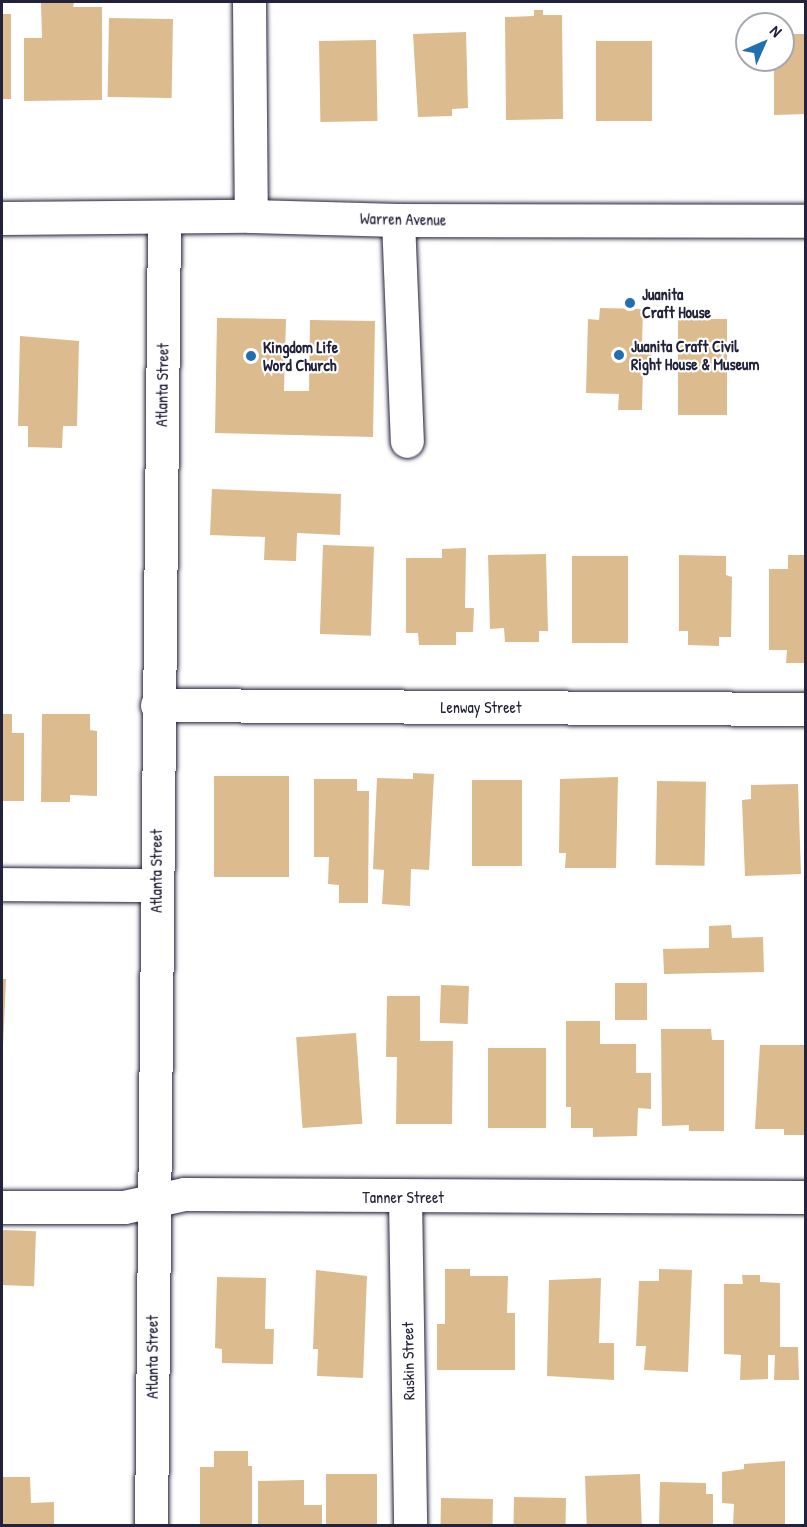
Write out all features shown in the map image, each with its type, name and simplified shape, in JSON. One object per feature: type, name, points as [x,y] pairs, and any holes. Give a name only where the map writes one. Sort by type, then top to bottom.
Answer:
[{"type":"street","points":[[249,2],[251,216]]},
{"type":"street","name":"Warren Avenue","points":[[2,218],[251,216],[398,220],[806,221]]},
{"type":"street","name":"Atlanta Street","points":[[151,1526],[157,705],[164,217]]},
{"type":"street","points":[[398,220],[407,441]]},
{"type":"street","name":"Lenway Street","points":[[157,705],[806,709]]},
{"type":"street","points":[[2,884],[156,885]]},
{"type":"street","name":"Tanner Street","points":[[2,1207],[124,1207],[184,1194],[405,1197],[806,1197]]},
{"type":"street","name":"Ruskin Street","points":[[405,1197],[411,1526]]},
{"type":"building","points":[[41,2],[74,2],[73,7],[102,7],[102,100],[24,101],[24,38],[42,38]]},
{"type":"building","points":[[534,10],[543,10],[543,15],[562,15],[563,119],[506,120],[505,17],[534,16]]},
{"type":"building","points":[[2,14],[11,14],[11,99],[2,99]]},
{"type":"building","points":[[109,18],[173,19],[172,98],[108,97]]},
{"type":"building","points":[[466,32],[468,108],[452,109],[452,116],[418,117],[413,34]]},
{"type":"building","points":[[795,34],[806,34],[806,114],[774,115],[774,72],[795,72]]},
{"type":"building","points":[[376,40],[377,121],[320,122],[319,41]]},
{"type":"building","points":[[596,41],[652,41],[652,121],[596,121]]},
{"type":"building","name":"Juanita Craft Civil Right House & Museum","points":[[600,308],[643,309],[642,344],[652,344],[651,366],[643,366],[642,410],[618,410],[619,394],[586,393],[588,319],[599,320]]},
{"type":"building","name":"Kingdom Life Word Church","points":[[217,318],[286,319],[284,391],[309,391],[310,320],[375,321],[373,437],[215,433]]},
{"type":"building","points":[[678,319],[727,319],[727,415],[678,415]]},
{"type":"building","points":[[20,336],[79,341],[77,426],[63,426],[62,448],[28,447],[28,426],[18,426]]},
{"type":"building","points":[[212,489],[341,494],[340,535],[297,533],[296,561],[264,560],[265,537],[210,535]]},
{"type":"building","points":[[323,545],[374,547],[371,636],[320,634]]},
{"type":"building","points":[[466,548],[465,608],[474,608],[473,632],[456,632],[456,645],[419,645],[418,633],[406,633],[406,558],[442,558],[442,549]]},
{"type":"building","points":[[546,554],[548,631],[539,631],[539,642],[505,642],[504,628],[490,629],[488,555]]},
{"type":"building","points":[[679,555],[726,556],[726,575],[732,577],[731,637],[719,637],[719,646],[688,645],[688,631],[679,631]]},
{"type":"building","points":[[788,555],[806,555],[806,663],[786,663],[787,650],[769,650],[769,569],[788,569]]},
{"type":"building","points":[[572,556],[628,556],[628,643],[572,643]]},
{"type":"building","points":[[2,714],[12,714],[12,733],[24,733],[24,801],[2,801]]},
{"type":"building","points":[[42,714],[90,714],[90,730],[97,731],[97,796],[70,795],[70,802],[41,802]]},
{"type":"building","points":[[413,773],[434,774],[429,870],[411,869],[410,906],[382,904],[384,870],[373,869],[377,778],[413,779]]},
{"type":"building","points":[[214,776],[289,776],[289,877],[214,877]]},
{"type":"building","points":[[618,777],[616,868],[565,868],[566,853],[559,853],[560,779]]},
{"type":"building","points":[[314,779],[357,779],[357,791],[369,791],[368,903],[339,903],[339,885],[328,884],[329,857],[314,857]]},
{"type":"building","points":[[472,780],[522,780],[522,866],[472,866]]},
{"type":"building","points":[[657,781],[706,782],[705,866],[656,865]]},
{"type":"building","points":[[798,784],[801,874],[745,876],[742,800],[751,799],[751,785]]},
{"type":"building","points":[[731,925],[732,938],[763,937],[764,972],[664,974],[663,949],[709,948],[709,926]]},
{"type":"building","points":[[2,979],[6,979],[3,1046],[2,1046]]},
{"type":"building","points":[[615,983],[647,983],[647,1020],[615,1020]]},
{"type":"building","points":[[441,985],[469,986],[468,1024],[440,1023]]},
{"type":"building","points":[[387,996],[420,996],[420,1041],[453,1041],[452,1124],[396,1124],[397,1057],[386,1057]]},
{"type":"building","points":[[566,1021],[600,1021],[600,1044],[636,1044],[636,1073],[651,1073],[651,1109],[638,1108],[637,1136],[593,1137],[593,1128],[571,1128],[571,1107],[566,1107]]},
{"type":"building","points":[[661,1029],[711,1029],[712,1040],[724,1040],[724,1131],[689,1131],[689,1125],[662,1126]]},
{"type":"building","points":[[356,1033],[362,1124],[302,1128],[296,1037]]},
{"type":"building","points":[[760,1045],[806,1045],[806,1135],[784,1135],[784,1129],[755,1129]]},
{"type":"building","points":[[488,1048],[546,1048],[546,1128],[488,1128]]},
{"type":"building","points":[[2,1230],[36,1231],[34,1286],[2,1285]]},
{"type":"building","points":[[445,1269],[470,1269],[470,1276],[508,1276],[507,1313],[515,1313],[515,1370],[437,1370],[437,1324],[445,1324]]},
{"type":"building","points":[[659,1269],[692,1270],[688,1372],[644,1370],[646,1346],[636,1346],[639,1281],[659,1281]]},
{"type":"building","points":[[316,1270],[367,1276],[363,1378],[317,1376],[318,1349],[313,1349]]},
{"type":"building","points":[[742,1275],[760,1275],[760,1282],[780,1283],[780,1347],[798,1347],[799,1380],[774,1380],[775,1355],[768,1355],[768,1379],[740,1380],[741,1355],[724,1354],[724,1284],[743,1284]]},
{"type":"building","points":[[217,1277],[266,1278],[265,1329],[274,1329],[273,1364],[222,1363],[222,1349],[215,1348]]},
{"type":"building","points":[[601,1278],[599,1343],[614,1343],[614,1380],[547,1376],[549,1280]]},
{"type":"building","points":[[214,1451],[248,1451],[248,1466],[252,1466],[252,1526],[200,1526],[200,1467],[214,1467]]},
{"type":"building","points":[[785,1461],[785,1526],[733,1526],[734,1504],[722,1503],[722,1472],[744,1469],[744,1464]]},
{"type":"building","points":[[326,1474],[377,1474],[377,1526],[326,1526]]},
{"type":"building","points":[[640,1474],[642,1526],[587,1526],[585,1476]]},
{"type":"building","points":[[2,1477],[30,1477],[31,1503],[54,1502],[54,1526],[2,1526]]},
{"type":"building","points":[[304,1480],[304,1505],[322,1505],[322,1526],[258,1526],[258,1481]]},
{"type":"building","points":[[660,1482],[706,1483],[706,1494],[713,1494],[713,1526],[659,1526]]},
{"type":"building","points":[[514,1497],[566,1498],[566,1526],[513,1526]]},
{"type":"building","points":[[441,1498],[493,1499],[493,1526],[441,1526]]},
{"type":"place","name":"Juanita Craft House","points":[[630,303]]},
{"type":"place","name":"Juanita Craft Civil Right House & Museum","points":[[619,355]]},
{"type":"place","name":"Kingdom Life Word Church","points":[[251,356]]}]
